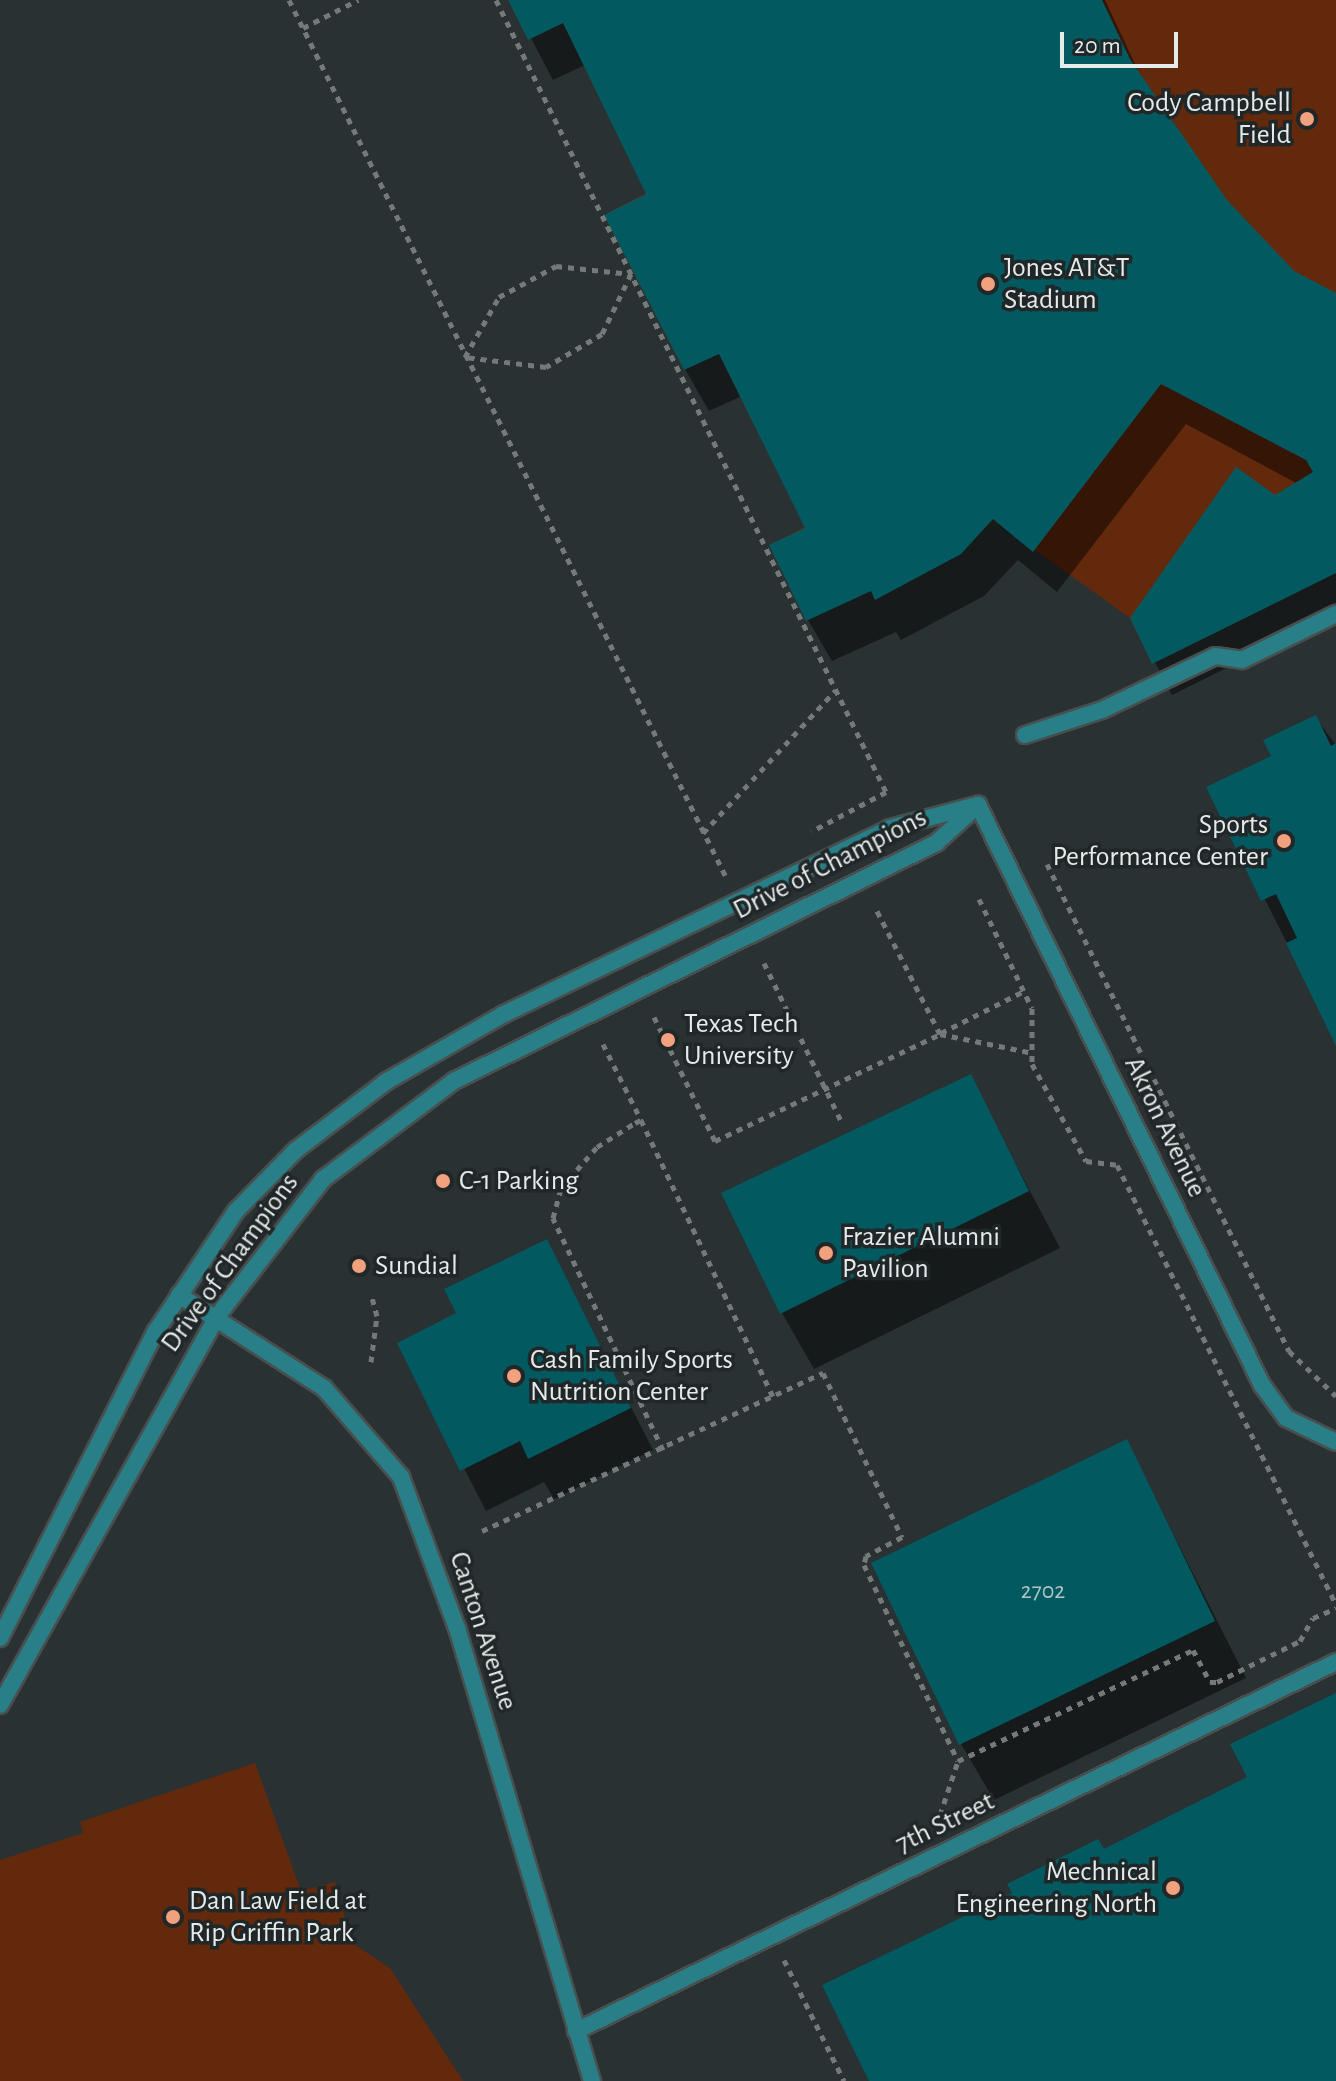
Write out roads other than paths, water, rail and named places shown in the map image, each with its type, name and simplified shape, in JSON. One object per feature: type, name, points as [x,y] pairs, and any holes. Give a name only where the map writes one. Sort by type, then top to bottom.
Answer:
[{"type":"street","points":[[1025,735],[1102,710],[1215,656],[1242,660],[1336,614]]},
{"type":"street","name":"Drive of Champions","points":[[0,1638],[179,1295],[236,1211],[296,1150],[431,1053],[890,828],[978,805]]},
{"type":"street","name":"Drive of Champions","points":[[0,1705],[218,1315],[323,1179],[400,1115],[454,1081],[936,843],[978,805]]},
{"type":"street","name":"Akron Avenue","points":[[978,805],[1262,1385],[1286,1418],[1336,1442]]},
{"type":"street","name":"Canton Avenue","points":[[179,1295],[218,1315],[344,1406],[401,1477],[457,1628],[592,2081]]},
{"type":"street","name":"7th Street","points":[[576,2031],[1336,1662]]},
{"type":"place","name":"Cody Campbell Field","points":[[1307,119]]},
{"type":"place","name":"Jones AT&T Stadium","points":[[988,284]]},
{"type":"place","name":"Sports Performance Center","points":[[1284,841]]},
{"type":"place","name":"Texas Tech University","points":[[668,1040]]},
{"type":"place","name":"C-1 Parking","points":[[443,1181]]},
{"type":"place","name":"Frazier Alumni Pavilion","points":[[826,1253]]},
{"type":"place","name":"Sundial","points":[[359,1266]]},
{"type":"place","name":"Cash Family Sports Nutrition Center","points":[[514,1376]]},
{"type":"place","name":"Mechnical Engineering North","points":[[1173,1888]]},
{"type":"place","name":"Dan Law Field at Rip Griffin Park","points":[[173,1917]]}]
